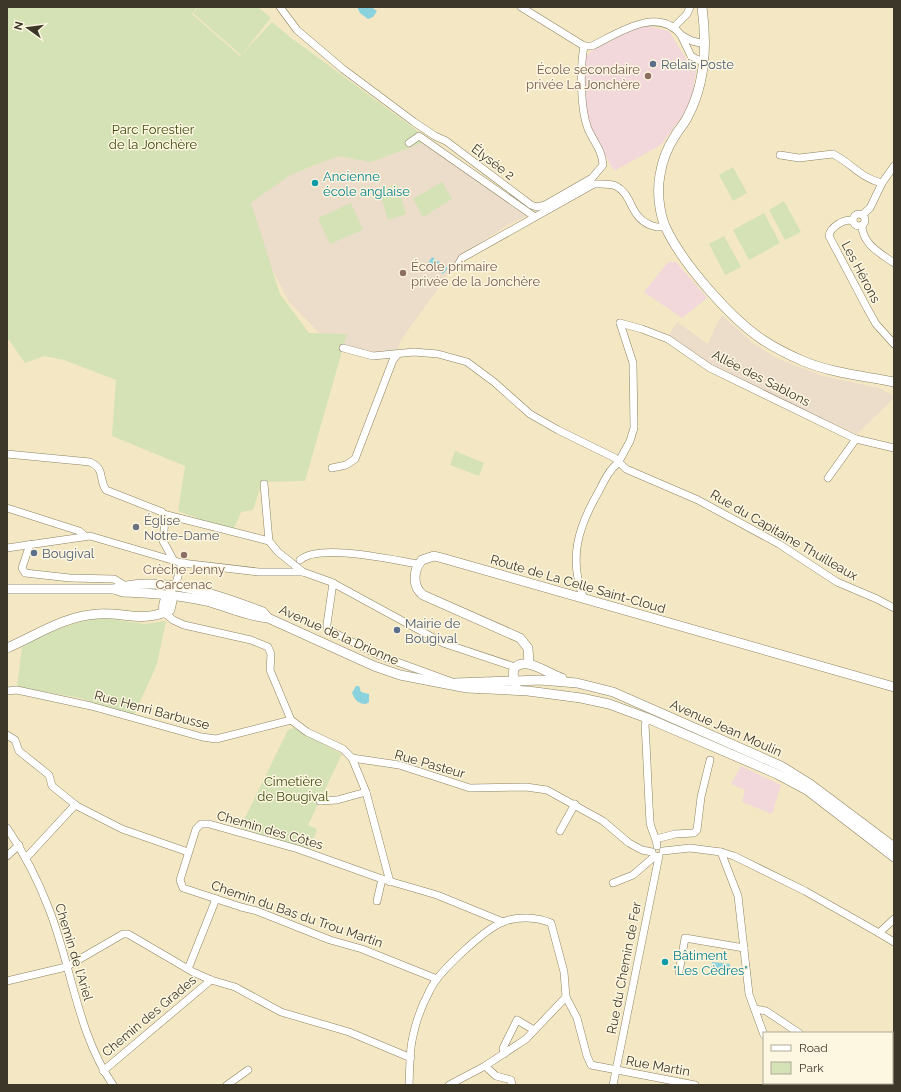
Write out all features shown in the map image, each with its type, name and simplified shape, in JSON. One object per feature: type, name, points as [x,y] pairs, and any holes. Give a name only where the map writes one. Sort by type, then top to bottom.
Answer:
[{"type":"main road","points":[[702,7],[706,44],[704,63],[696,100],[688,117],[671,143],[662,164],[659,190],[665,226],[687,262],[712,293],[727,310],[763,341],[793,357],[819,367],[894,382]]},
{"type":"main road","name":"Route de La Celle Saint-Cloud","points":[[418,564],[427,557],[442,558],[584,600],[894,687]]},
{"type":"main road","points":[[418,564],[415,578],[418,591],[520,638],[528,648],[529,664]]},
{"type":"main road","name":"Avenue de la Drionne","points":[[7,589],[114,589],[124,586],[175,586],[226,598],[263,612],[268,618]]},
{"type":"main road","points":[[7,648],[49,627],[81,616],[107,614],[146,618],[165,613],[163,608],[168,595],[175,586]]},
{"type":"main road","name":"Avenue de la Drionne","points":[[114,589],[123,592],[168,595],[203,600],[268,618],[367,663],[400,675],[467,688],[528,691]]},
{"type":"main road","points":[[529,664],[555,676],[576,683]]},
{"type":"main road","points":[[517,690],[514,674],[529,664]]},
{"type":"main road","points":[[539,692],[540,669]]},
{"type":"main road","name":"Avenue de la Drionne","points":[[446,684],[502,680],[514,674],[528,680]]},
{"type":"main road","name":"Avenue Jean Moulin","points":[[528,680],[576,683],[613,692],[781,766],[810,784],[894,847]]},
{"type":"main road","name":"Avenue Jean Moulin","points":[[528,691],[609,704],[648,718],[777,774],[807,790],[894,857]]},
{"type":"street","name":"Élysée 2","points":[[280,7],[297,30],[344,69],[414,122],[435,136],[446,141],[531,205],[537,206],[545,205],[592,178],[603,165],[602,154],[588,128],[584,111],[582,72],[584,46]]},
{"type":"street","points":[[521,7],[584,46],[592,46],[637,24],[649,22],[674,27],[681,35],[691,56],[704,63]]},
{"type":"street","points":[[674,27],[687,14],[690,7]]},
{"type":"street","points":[[681,35],[692,41],[706,44]]},
{"type":"street","points":[[409,143],[419,136],[535,217]]},
{"type":"street","points":[[780,155],[799,158],[833,154],[861,174],[873,181],[882,183]]},
{"type":"street","points":[[862,225],[858,226],[853,221],[856,216],[862,215],[870,208],[882,183],[894,166]]},
{"type":"street","points":[[458,265],[462,258],[594,184],[604,184],[617,187],[627,197],[637,216],[645,222],[659,228],[665,226]]},
{"type":"street","points":[[862,215],[865,220],[862,225],[863,235],[866,241],[894,263]]},
{"type":"street","name":"Les Hérons","points":[[853,221],[846,220],[832,229],[829,236],[876,324],[894,344]]},
{"type":"street","name":"Allée des Sablons","points":[[618,463],[630,441],[634,428],[632,363],[620,323],[642,329],[668,339],[710,368],[856,438],[894,448]]},
{"type":"street","name":"Rue du Capitaine Thuilleaux","points":[[343,348],[373,356],[414,352],[438,354],[467,362],[494,382],[530,414],[558,430],[615,458],[618,463],[626,469],[698,500],[779,544],[837,582],[894,608]]},
{"type":"street","points":[[332,468],[346,465],[355,459],[393,360],[397,354]]},
{"type":"street","points":[[828,478],[856,438]]},
{"type":"street","points":[[7,454],[90,462],[95,464],[101,472],[106,490],[159,510],[163,514],[165,520],[163,541],[174,561]]},
{"type":"street","points":[[584,600],[577,570],[576,555],[580,529],[598,492],[613,467],[618,463]]},
{"type":"street","points":[[264,484],[269,541],[278,552],[303,572],[333,583],[443,643],[514,674]]},
{"type":"street","points":[[7,508],[79,531],[84,535]]},
{"type":"street","points":[[163,514],[269,541]]},
{"type":"street","points":[[7,548],[84,535],[182,563],[260,572],[303,572]]},
{"type":"street","points":[[30,544],[22,568],[26,573],[70,578],[114,579],[124,586]]},
{"type":"street","points":[[300,560],[308,556],[338,553],[367,555],[418,564]]},
{"type":"street","points":[[175,586],[182,563]]},
{"type":"street","points":[[333,583],[326,624],[327,630],[378,655],[457,683]]},
{"type":"street","points":[[165,613],[173,620],[184,625],[251,640],[268,647],[271,654],[270,670],[288,720]]},
{"type":"street","points":[[400,675],[414,667]]},
{"type":"street","name":"Rue Henri Barbusse","points":[[7,691],[17,690],[91,706],[202,737],[216,739],[288,720]]},
{"type":"street","points":[[648,718],[645,724],[650,813],[652,831],[657,850]]},
{"type":"street","name":"Rue Pasteur","points":[[288,720],[307,732],[343,749],[352,758],[399,766],[470,788],[526,787],[547,790],[575,804],[603,821],[629,843],[642,850],[657,850]]},
{"type":"street","points":[[7,735],[15,740],[19,751],[48,775],[52,786],[75,805],[122,829],[188,852]]},
{"type":"street","points":[[352,758],[366,792],[390,882]]},
{"type":"street","points":[[613,883],[632,875],[657,850],[676,834],[694,833],[697,830],[701,797],[710,760]]},
{"type":"street","points":[[320,801],[337,800],[366,792]]},
{"type":"street","points":[[560,831],[575,804]]},
{"type":"street","points":[[26,858],[75,805]]},
{"type":"street","name":"Chemin des Côtes","points":[[188,852],[196,829],[201,824],[209,824],[298,849],[390,882],[437,895],[503,922]]},
{"type":"street","name":"Chemin de l'Ariel","points":[[7,828],[26,858],[50,909],[66,967],[95,1057],[113,1085]]},
{"type":"street","points":[[7,856],[19,845]]},
{"type":"street","points":[[657,850],[690,848],[721,852],[748,862],[798,887],[894,942]]},
{"type":"street","name":"Rue du Chemin de Fer","points":[[613,1085],[657,850]]},
{"type":"street","name":"Chemin du Bas du Trou Martin","points":[[188,852],[180,880],[183,888],[257,911],[330,940],[362,948],[437,979]]},
{"type":"street","points":[[721,852],[738,896],[749,994],[763,1032]]},
{"type":"street","points":[[377,901],[382,879]]},
{"type":"street","points":[[188,969],[216,899]]},
{"type":"street","points":[[416,1085],[410,1082],[413,1036],[430,990],[437,979],[474,942],[503,922],[525,918],[551,923],[564,972],[566,997],[526,1039],[485,1066],[449,1085]]},
{"type":"street","points":[[879,933],[894,919]]},
{"type":"street","points":[[7,981],[66,967],[123,934],[128,934],[188,969],[211,980],[235,987],[281,1012],[349,1032],[411,1058]]},
{"type":"street","points":[[679,972],[685,938],[744,948]]},
{"type":"street","name":"Chemin des Grades","points":[[103,1071],[211,980]]},
{"type":"street","name":"Rue Martin","points":[[566,997],[577,1018],[587,1056],[591,1065],[695,1085]]},
{"type":"street","points":[[755,1009],[766,1011],[798,1032]]},
{"type":"street","points":[[504,1054],[503,1048],[517,1020],[534,1030]]},
{"type":"street","points":[[485,1066],[496,1076],[511,1080],[512,1085]]},
{"type":"street","points":[[227,1085],[248,1070]]},
{"type":"shaded area","points":[[647,26],[669,31],[689,64],[697,66],[691,100],[683,115],[661,145],[614,171],[589,127],[585,109],[584,59],[590,52],[633,29]]},
{"type":"shaded area","points":[[430,140],[531,214],[509,224],[463,254],[401,340],[396,353],[375,355],[343,346],[323,337],[289,302],[249,225],[228,200],[338,156],[371,162]]},
{"type":"shaded area","points":[[668,262],[676,262],[707,298],[682,318],[644,292]]},
{"type":"shaded area","points":[[722,315],[754,344],[776,358],[823,376],[879,388],[894,396],[894,398],[857,434],[714,368],[669,335],[677,322],[708,344]]},
{"type":"shaded area","points":[[741,766],[781,785],[772,814],[742,802],[745,790],[731,784]]},
{"type":"green space","name":"Parc Forestier de la Jonchère","points":[[7,7],[197,7],[192,14],[240,56],[272,22],[290,37],[430,140],[371,162],[338,156],[290,175],[251,203],[280,294],[309,333],[347,334],[305,481],[262,482],[253,510],[241,512],[233,531],[178,511],[185,466],[112,436],[116,380],[64,360],[44,356],[25,363],[9,340],[7,340]]},
{"type":"green space","points":[[198,7],[258,7],[271,18],[241,55],[193,13]]},
{"type":"green space","points":[[733,167],[747,193],[733,201],[719,175]]},
{"type":"green space","points":[[442,182],[452,199],[423,217],[413,199]]},
{"type":"green space","points":[[397,184],[406,214],[388,220],[379,190]]},
{"type":"green space","points":[[784,201],[801,232],[785,240],[769,210]]},
{"type":"green space","points":[[351,203],[363,230],[330,244],[318,218]]},
{"type":"green space","points":[[764,213],[780,243],[749,260],[733,230]]},
{"type":"green space","points":[[724,236],[741,267],[725,275],[709,244]]},
{"type":"green space","points":[[455,451],[484,463],[479,476],[450,465]]},
{"type":"green space","points":[[95,619],[111,619],[144,624],[166,621],[157,664],[134,715],[80,698],[17,687],[22,647],[57,630]]},
{"type":"green space","name":"Cimetière de Bougival","points":[[294,728],[342,754],[308,825],[317,829],[310,850],[274,839],[271,834],[266,836],[243,830],[241,826],[288,730]]},
{"type":"water","points":[[357,7],[371,7],[377,11],[373,17],[368,19],[360,13]]},
{"type":"water","points":[[432,257],[448,268],[443,274],[428,263]]},
{"type":"water","points":[[356,686],[359,686],[361,692],[369,694],[369,702],[363,704],[356,700],[352,693]]},
{"type":"water","points":[[712,962],[730,964],[729,972],[711,970]]},
{"type":"place","name":"Relais Poste","points":[[653,64]]},
{"type":"place","name":"École secondaire privée La Jonchère","points":[[648,76]]},
{"type":"place","name":"Ancienne école anglaise","points":[[315,183]]},
{"type":"place","name":"École primaire privée de la Jonchère","points":[[403,273]]},
{"type":"place","name":"Église Notre-Dame","points":[[136,527]]},
{"type":"place","name":"Bougival","points":[[34,553]]},
{"type":"place","name":"Crèche Jenny Carcenac","points":[[184,555]]},
{"type":"place","name":"Mairie de Bougival","points":[[397,630]]},
{"type":"place","name":"Bâtiment \"Les Cèdres\"","points":[[665,962]]}]
